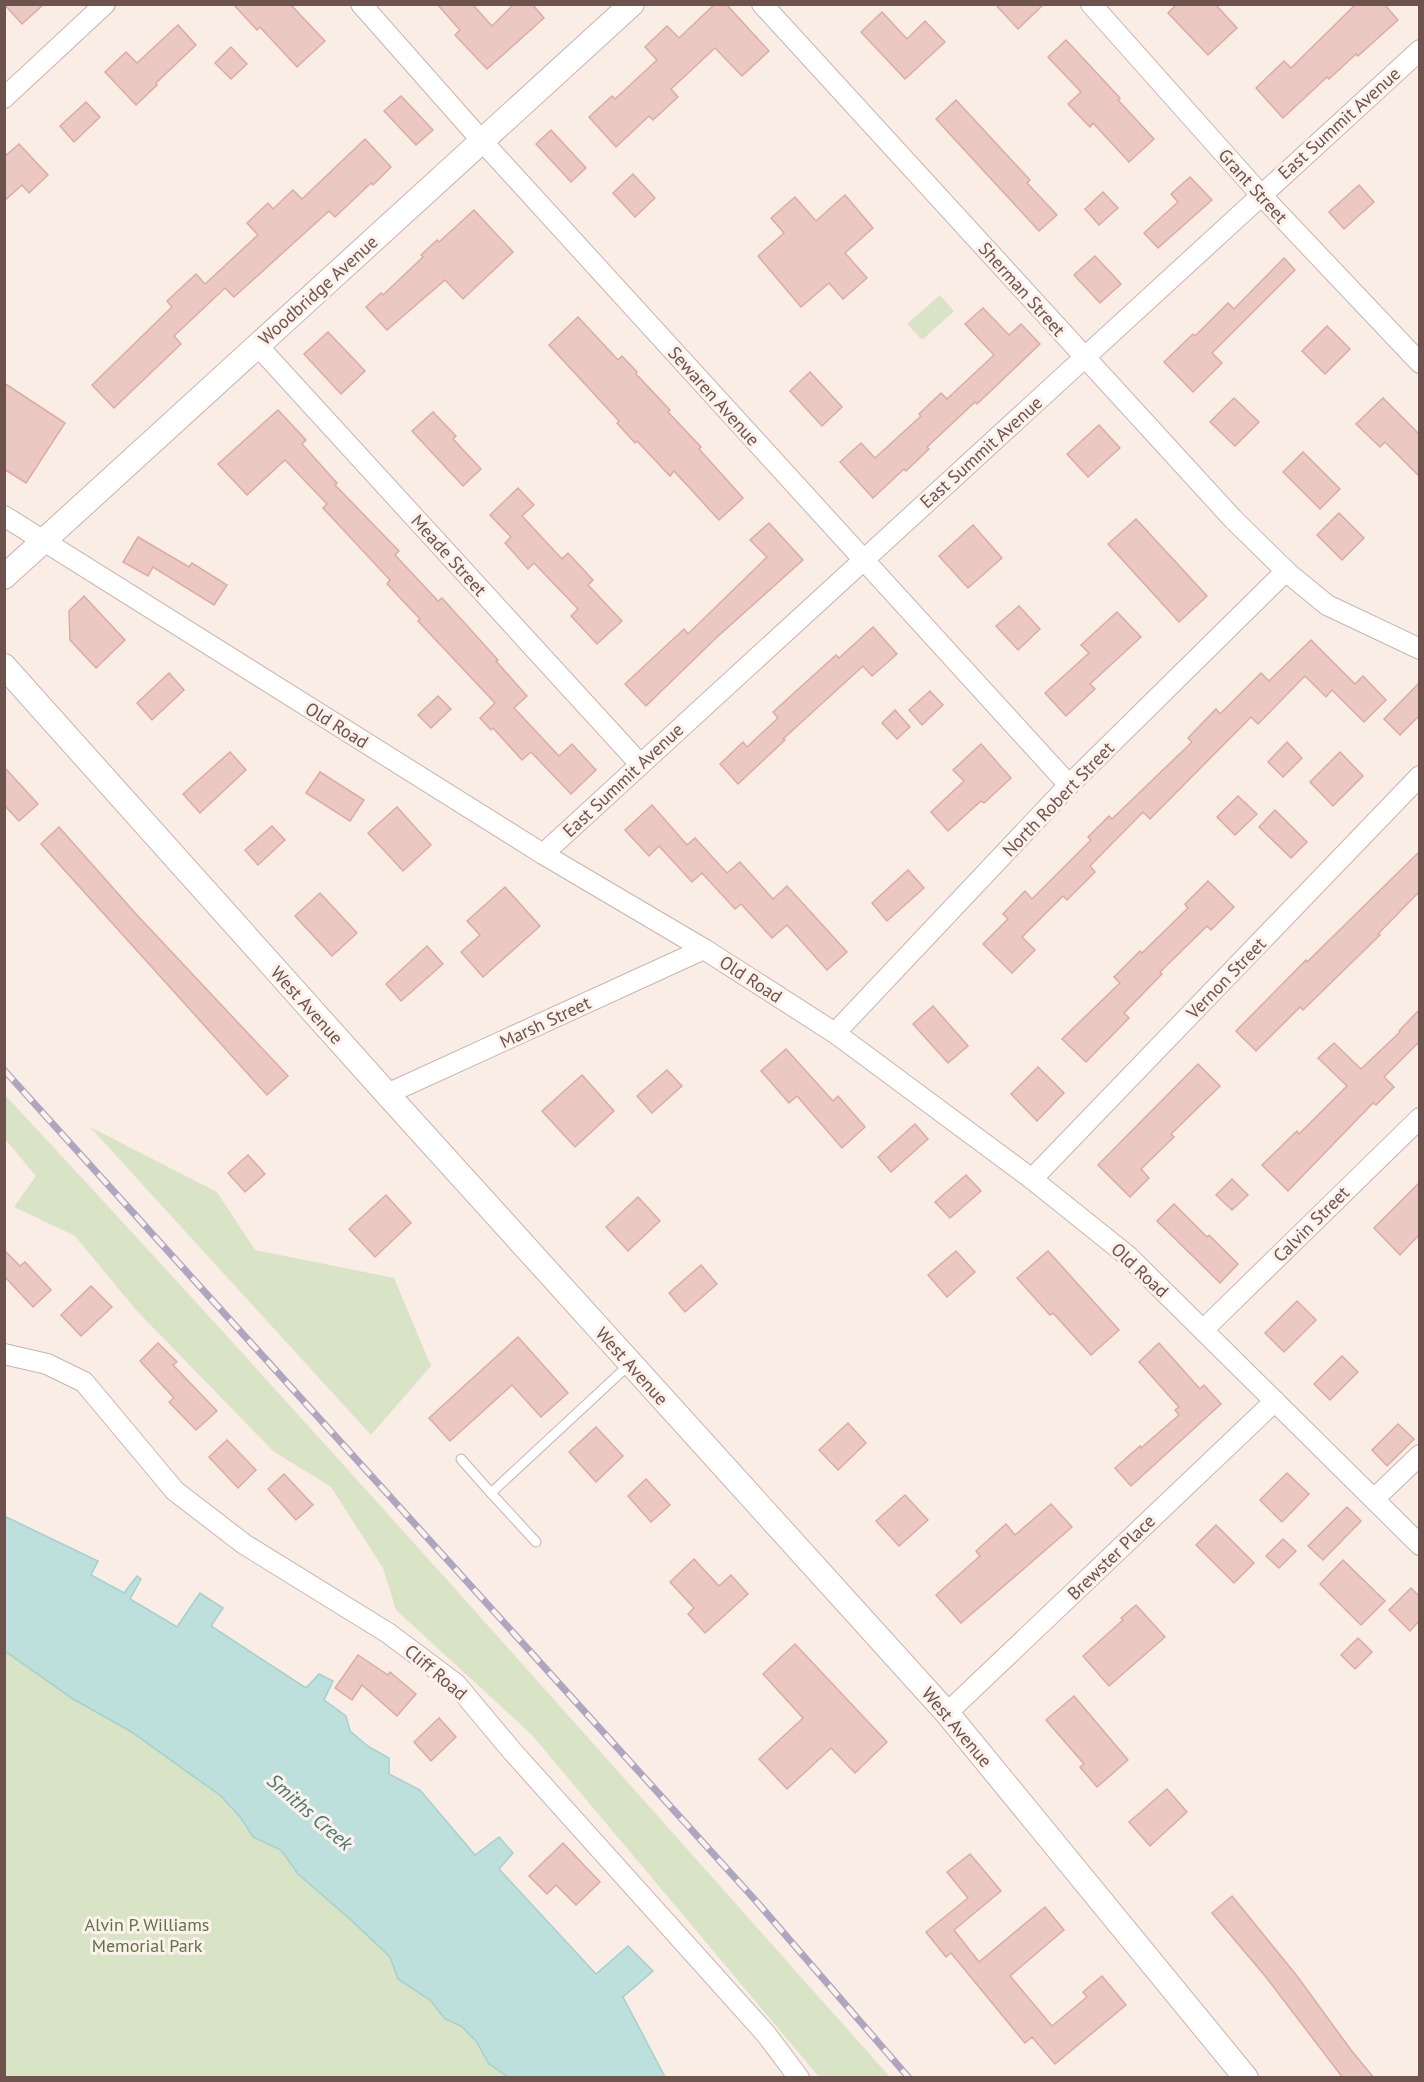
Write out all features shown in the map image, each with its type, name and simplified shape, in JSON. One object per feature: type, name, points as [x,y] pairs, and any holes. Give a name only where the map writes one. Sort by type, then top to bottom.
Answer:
[{"type":"street","points":[[4,98],[105,4]]},
{"type":"street","name":"Sewaren Avenue","points":[[361,4],[482,141],[1069,786]]},
{"type":"street","name":"Woodbridge Avenue","points":[[4,577],[632,4]]},
{"type":"street","name":"Sherman Street","points":[[762,4],[1233,519],[1286,571],[1327,604],[1419,649]]},
{"type":"street","name":"Grant Street","points":[[1091,4],[1261,195],[1419,363]]},
{"type":"street","name":"East Summit Avenue","points":[[543,854],[1419,50]]},
{"type":"street","name":"Meade Street","points":[[257,345],[640,764]]},
{"type":"street","name":"Old Road","points":[[4,516],[543,854],[704,949],[835,1033],[1032,1179],[1128,1256],[1419,1545]]},
{"type":"street","name":"North Robert Street","points":[[835,1033],[1069,786],[1286,571]]},
{"type":"street","name":"West Avenue","points":[[4,666],[387,1095],[947,1713],[1246,2078]]},
{"type":"street","name":"Vernon Street","points":[[1032,1179],[1419,776]]},
{"type":"street","name":"Marsh Street","points":[[387,1095],[704,949]]},
{"type":"street","name":"Calvin Street","points":[[1203,1330],[1419,1118]]},
{"type":"street","name":"Cliff Road","points":[[4,1354],[47,1364],[84,1382],[175,1491],[244,1544],[388,1633],[456,1684],[512,1751],[766,2034],[799,2078]]},
{"type":"street","name":"Brewster Place","points":[[947,1713],[1275,1401]]},
{"type":"street","points":[[1374,1499],[1419,1455]]},
{"type":"lane","points":[[491,1492],[630,1364]]},
{"type":"lane","points":[[461,1459],[537,1542]]},
{"type":"green space","points":[[940,295],[954,311],[922,340],[907,324]]},
{"type":"green space","points":[[5,1095],[340,1460],[890,2077],[819,2077],[532,1735],[396,1610],[383,1568],[331,1487],[273,1451],[136,1310],[75,1236],[14,1207],[36,1176],[5,1139]]},
{"type":"green space","points":[[90,1127],[217,1192],[255,1250],[394,1278],[431,1366],[371,1435]]},
{"type":"green space","name":"Alvin P. Williams Memorial Park","points":[[5,1651],[73,1699],[130,1731],[221,1796],[241,1818],[253,1837],[281,1850],[298,1874],[390,1957],[398,1979],[430,2000],[445,2019],[461,2025],[476,2041],[489,2064],[508,2077],[5,2078]]},
{"type":"water","name":"Smiths Creek","points":[[4,1516],[98,1561],[91,1575],[124,1593],[137,1576],[141,1579],[130,1599],[177,1627],[200,1593],[223,1608],[211,1626],[306,1688],[319,1674],[333,1681],[324,1700],[346,1716],[350,1731],[369,1747],[389,1758],[389,1774],[420,1790],[475,1855],[499,1837],[513,1853],[499,1869],[596,1974],[628,1946],[653,1971],[623,1997],[665,2077],[508,2077],[489,2064],[476,2041],[461,2026],[445,2019],[430,2000],[398,1979],[390,1957],[298,1874],[281,1850],[253,1837],[241,1818],[221,1796],[130,1731],[73,1699],[5,1651]]},
{"type":"building","points":[[4,4],[44,4],[22,24]]},
{"type":"building","points":[[233,4],[290,4],[325,41],[297,67],[260,27],[257,30]]},
{"type":"building","points":[[437,4],[472,4],[492,26],[514,4],[532,4],[544,18],[487,69],[455,35],[460,30]]},
{"type":"building","points":[[715,4],[726,4],[769,51],[742,76],[715,48],[671,89],[678,97],[653,120],[649,116],[616,147],[589,117],[612,96],[615,99],[657,60],[645,47],[667,26],[679,38]]},
{"type":"building","points":[[995,4],[1044,4],[1018,29]]},
{"type":"building","points":[[1177,4],[1215,4],[1237,28],[1208,55],[1168,13]]},
{"type":"building","points":[[1356,4],[1384,4],[1398,20],[1358,56],[1356,54],[1329,79],[1327,77],[1283,118],[1256,88],[1284,61],[1291,68]]},
{"type":"building","points":[[882,12],[907,39],[925,21],[945,42],[905,79],[861,32]]},
{"type":"building","points":[[178,25],[196,45],[136,105],[105,72],[126,52],[137,63]]},
{"type":"building","points":[[1066,40],[1120,98],[1118,100],[1154,139],[1129,162],[1093,123],[1090,127],[1068,104],[1081,92],[1048,57]]},
{"type":"building","points":[[231,47],[247,64],[231,79],[215,63]]},
{"type":"building","points":[[401,96],[433,130],[416,145],[384,111]]},
{"type":"building","points":[[956,100],[1030,180],[1027,183],[1057,215],[1039,231],[936,119]]},
{"type":"building","points":[[86,102],[100,117],[74,142],[60,126]]},
{"type":"building","points":[[551,130],[586,168],[571,182],[536,144]]},
{"type":"building","points":[[365,139],[391,167],[335,217],[329,211],[234,297],[225,288],[174,336],[181,344],[114,408],[92,385],[172,307],[167,301],[196,274],[205,284],[258,235],[247,223],[268,203],[273,209],[293,190],[302,199]]},
{"type":"building","points":[[19,144],[48,175],[29,193],[22,185],[4,201],[4,157]]},
{"type":"building","points":[[633,174],[655,198],[635,217],[613,193]]},
{"type":"building","points":[[1190,177],[1212,200],[1158,248],[1144,233],[1178,202],[1171,194]]},
{"type":"building","points":[[1359,185],[1374,202],[1344,229],[1329,212]]},
{"type":"building","points":[[1103,192],[1118,208],[1099,225],[1085,209]]},
{"type":"building","points":[[845,195],[873,228],[845,253],[867,278],[843,299],[829,283],[801,307],[758,256],[784,233],[771,218],[795,197],[816,221]]},
{"type":"building","points":[[474,210],[513,252],[463,299],[445,280],[387,330],[366,307],[381,293],[383,295],[423,257],[421,255],[437,240],[439,242]]},
{"type":"building","points":[[1095,256],[1121,284],[1100,303],[1074,275]]},
{"type":"building","points":[[1284,258],[1295,270],[1212,353],[1222,363],[1193,392],[1164,362],[1193,334],[1195,336],[1228,303],[1234,309]]},
{"type":"building","points":[[983,308],[1009,335],[1021,324],[1040,344],[977,404],[975,402],[927,447],[929,449],[906,471],[904,469],[873,498],[840,462],[861,443],[875,458],[921,416],[919,414],[941,393],[947,399],[994,355],[965,324]]},
{"type":"building","points":[[578,317],[618,360],[622,356],[637,372],[636,374],[670,410],[668,412],[701,447],[699,449],[743,498],[719,520],[674,471],[670,476],[637,441],[635,443],[617,423],[619,421],[549,345]]},
{"type":"building","points":[[1327,326],[1350,349],[1325,374],[1302,351]]},
{"type":"building","points":[[328,332],[365,371],[341,394],[304,354]]},
{"type":"building","points":[[810,372],[842,407],[822,426],[790,391]]},
{"type":"building","points":[[4,383],[65,423],[26,483],[4,469]]},
{"type":"building","points":[[1234,398],[1259,422],[1235,446],[1210,422]]},
{"type":"building","points":[[1383,398],[1419,434],[1419,476],[1385,442],[1380,447],[1356,424]]},
{"type":"building","points":[[278,410],[306,440],[302,444],[337,483],[335,485],[399,551],[395,555],[438,601],[442,598],[527,696],[514,708],[559,756],[572,744],[596,770],[571,794],[531,752],[522,760],[493,728],[491,730],[480,718],[495,703],[418,621],[420,619],[387,584],[390,580],[323,508],[327,504],[285,460],[247,495],[218,464]]},
{"type":"building","points":[[433,412],[456,436],[453,439],[481,469],[463,486],[412,431]]},
{"type":"building","points":[[1099,425],[1120,448],[1088,477],[1067,454]]},
{"type":"building","points":[[1303,452],[1340,489],[1320,509],[1283,472]]},
{"type":"building","points":[[518,488],[534,505],[522,516],[562,559],[568,553],[593,580],[588,585],[622,621],[597,644],[571,616],[578,609],[534,563],[528,569],[505,543],[511,537],[490,515]]},
{"type":"building","points":[[1339,513],[1364,538],[1342,560],[1317,535]]},
{"type":"building","points":[[1136,519],[1207,596],[1179,622],[1108,544]]},
{"type":"building","points":[[769,523],[803,560],[716,638],[646,706],[625,684],[684,629],[688,634],[767,557],[750,540]]},
{"type":"building","points":[[973,525],[1002,558],[968,588],[939,556]]},
{"type":"building","points":[[138,537],[189,567],[192,563],[227,585],[214,605],[153,567],[148,576],[123,562]]},
{"type":"building","points":[[84,596],[125,640],[96,668],[70,640],[69,611]]},
{"type":"building","points":[[1019,606],[1040,629],[1018,650],[996,626]]},
{"type":"building","points":[[1117,612],[1141,637],[1090,684],[1095,689],[1066,716],[1045,693],[1089,653],[1081,645]]},
{"type":"building","points":[[873,627],[897,654],[872,676],[863,666],[783,739],[785,740],[738,784],[720,764],[743,742],[747,747],[778,718],[773,712],[836,655],[839,658]]},
{"type":"building","points":[[1311,640],[1355,684],[1363,676],[1386,700],[1364,722],[1332,690],[1326,697],[1305,676],[1258,724],[1251,717],[1150,819],[1143,812],[1090,866],[1095,872],[1067,900],[1063,896],[1022,937],[1035,950],[1012,973],[983,944],[1008,919],[1003,914],[1025,891],[1032,899],[1091,840],[1088,837],[1109,816],[1112,819],[1192,742],[1188,738],[1216,709],[1220,714],[1261,673],[1269,681]]},
{"type":"building","points":[[169,673],[184,690],[152,720],[137,703]]},
{"type":"building","points":[[1419,683],[1419,716],[1400,735],[1384,719]]},
{"type":"building","points":[[930,691],[943,705],[922,725],[909,710]]},
{"type":"building","points":[[438,696],[451,709],[431,728],[418,715]]},
{"type":"building","points":[[895,710],[910,727],[897,739],[882,723]]},
{"type":"building","points":[[1287,742],[1302,758],[1283,777],[1268,762]]},
{"type":"building","points":[[981,744],[1011,778],[948,831],[931,812],[964,781],[953,770]]},
{"type":"building","points":[[230,752],[246,770],[200,813],[183,794]]},
{"type":"building","points":[[1340,752],[1363,776],[1333,806],[1310,782]]},
{"type":"building","points":[[4,767],[38,804],[19,821],[4,805]]},
{"type":"building","points":[[320,772],[364,800],[350,821],[306,793]]},
{"type":"building","points":[[1238,796],[1257,814],[1235,835],[1217,817]]},
{"type":"building","points":[[652,805],[687,845],[695,838],[727,873],[740,862],[773,899],[787,886],[847,952],[827,970],[787,925],[772,938],[741,904],[735,909],[702,873],[692,882],[659,846],[649,856],[625,830]]},
{"type":"building","points":[[397,807],[431,845],[403,871],[368,833]]},
{"type":"building","points":[[1275,810],[1307,842],[1291,858],[1259,827]]},
{"type":"building","points":[[272,826],[285,840],[258,865],[245,850]]},
{"type":"building","points":[[59,827],[136,914],[288,1076],[267,1095],[41,844]]},
{"type":"building","points":[[1419,852],[1419,892],[1378,934],[1380,935],[1303,1010],[1300,1007],[1256,1051],[1236,1031],[1306,960],[1307,962]]},
{"type":"building","points":[[908,870],[924,888],[887,921],[872,903]]},
{"type":"building","points":[[1208,881],[1234,907],[1211,930],[1207,926],[1160,972],[1162,974],[1124,1013],[1129,1018],[1086,1062],[1062,1039],[1120,983],[1114,977],[1188,908],[1185,904]]},
{"type":"building","points":[[505,887],[540,926],[483,977],[461,952],[480,935],[467,921]]},
{"type":"building","points":[[320,893],[357,933],[332,956],[295,916]]},
{"type":"building","points":[[427,946],[443,964],[401,1001],[386,984]]},
{"type":"building","points":[[933,1006],[968,1046],[948,1063],[913,1024]]},
{"type":"building","points":[[1419,1010],[1419,1042],[1384,1077],[1394,1087],[1376,1105],[1373,1103],[1288,1191],[1262,1165],[1297,1131],[1299,1134],[1347,1086],[1318,1058],[1334,1043],[1361,1069],[1400,1032]]},
{"type":"building","points":[[786,1049],[833,1101],[838,1096],[865,1127],[842,1148],[797,1096],[789,1103],[761,1071]]},
{"type":"building","points":[[1198,1064],[1220,1086],[1171,1134],[1174,1137],[1141,1169],[1149,1178],[1130,1197],[1098,1165]]},
{"type":"building","points":[[1038,1067],[1064,1093],[1037,1121],[1011,1094]]},
{"type":"building","points":[[667,1070],[682,1086],[652,1113],[637,1096]]},
{"type":"building","points":[[582,1075],[614,1111],[575,1147],[542,1111]]},
{"type":"building","points":[[915,1124],[928,1139],[891,1172],[878,1157]]},
{"type":"building","points":[[248,1155],[265,1174],[245,1192],[228,1173]]},
{"type":"building","points":[[966,1175],[981,1191],[950,1218],[935,1202]]},
{"type":"building","points":[[1232,1179],[1248,1195],[1232,1210],[1216,1195]]},
{"type":"building","points":[[1419,1183],[1419,1235],[1400,1255],[1374,1228]]},
{"type":"building","points":[[386,1195],[411,1223],[375,1257],[349,1229]]},
{"type":"building","points":[[638,1197],[660,1221],[628,1251],[606,1227]]},
{"type":"building","points":[[1174,1204],[1238,1264],[1220,1283],[1157,1221]]},
{"type":"building","points":[[4,1250],[20,1266],[25,1262],[51,1290],[33,1307],[4,1276]]},
{"type":"building","points":[[956,1251],[975,1272],[947,1297],[928,1275]]},
{"type":"building","points":[[1048,1251],[1119,1330],[1091,1355],[1053,1313],[1050,1315],[1017,1278]]},
{"type":"building","points":[[701,1265],[717,1284],[685,1312],[669,1293]]},
{"type":"building","points":[[91,1286],[112,1307],[81,1336],[61,1315]]},
{"type":"building","points":[[1297,1301],[1316,1320],[1284,1352],[1265,1333]]},
{"type":"building","points":[[518,1337],[568,1393],[541,1417],[512,1385],[450,1441],[429,1418]]},
{"type":"building","points":[[158,1343],[177,1362],[173,1365],[217,1411],[196,1430],[169,1402],[174,1398],[140,1361]]},
{"type":"building","points":[[1159,1343],[1200,1389],[1204,1385],[1221,1404],[1131,1486],[1115,1468],[1179,1415],[1175,1410],[1179,1407],[1139,1362]]},
{"type":"building","points":[[1342,1356],[1358,1372],[1330,1400],[1314,1384]]},
{"type":"building","points":[[848,1423],[866,1443],[838,1470],[819,1450]]},
{"type":"building","points":[[1398,1424],[1414,1439],[1387,1466],[1372,1450]]},
{"type":"building","points":[[596,1427],[623,1456],[596,1482],[569,1452]]},
{"type":"building","points":[[227,1440],[256,1470],[238,1488],[209,1457]]},
{"type":"building","points":[[1287,1473],[1309,1494],[1282,1522],[1260,1500]]},
{"type":"building","points":[[284,1474],[313,1505],[296,1520],[268,1489]]},
{"type":"building","points":[[646,1479],[670,1505],[651,1522],[628,1496]]},
{"type":"building","points":[[905,1495],[928,1520],[899,1546],[876,1521]]},
{"type":"building","points":[[1051,1504],[1072,1527],[961,1623],[936,1595],[980,1556],[976,1551],[1006,1524],[1015,1535]]},
{"type":"building","points":[[1347,1507],[1361,1521],[1323,1560],[1308,1546]]},
{"type":"building","points":[[1216,1525],[1254,1563],[1234,1583],[1196,1545]]},
{"type":"building","points":[[1283,1539],[1296,1551],[1279,1568],[1266,1556]]},
{"type":"building","points":[[694,1559],[719,1586],[731,1575],[748,1594],[705,1633],[688,1614],[694,1608],[670,1582]]},
{"type":"building","points":[[1343,1560],[1385,1601],[1361,1625],[1320,1584]]},
{"type":"building","points":[[1411,1588],[1419,1596],[1419,1621],[1410,1631],[1389,1610]]},
{"type":"building","points":[[1136,1605],[1165,1637],[1109,1686],[1083,1656]]},
{"type":"building","points":[[1358,1638],[1372,1652],[1355,1669],[1341,1655]]},
{"type":"building","points":[[795,1644],[887,1742],[855,1773],[831,1748],[787,1789],[759,1759],[803,1718],[763,1674]]},
{"type":"building","points":[[358,1655],[388,1675],[390,1672],[416,1694],[397,1716],[362,1685],[352,1700],[335,1688]]},
{"type":"building","points":[[1074,1696],[1128,1760],[1097,1787],[1080,1767],[1084,1764],[1046,1720]]},
{"type":"building","points":[[439,1718],[456,1737],[431,1761],[414,1742]]},
{"type":"building","points":[[1167,1789],[1187,1812],[1150,1846],[1129,1822]]},
{"type":"building","points":[[563,1843],[600,1882],[576,1905],[556,1885],[547,1894],[529,1876]]},
{"type":"building","points":[[970,1854],[1001,1891],[954,1930],[979,1962],[1045,1907],[1064,1930],[1010,1976],[1052,2026],[1087,1997],[1083,1992],[1102,1976],[1126,2005],[1055,2064],[1032,2037],[1025,2043],[951,1953],[946,1957],[926,1932],[968,1898],[947,1872]]},
{"type":"building","points":[[1232,1896],[1297,1976],[1374,2078],[1343,2078],[1266,1977],[1212,1913]]},
{"type":"railway","points":[[4,1070],[756,1901],[909,2078]]}]
